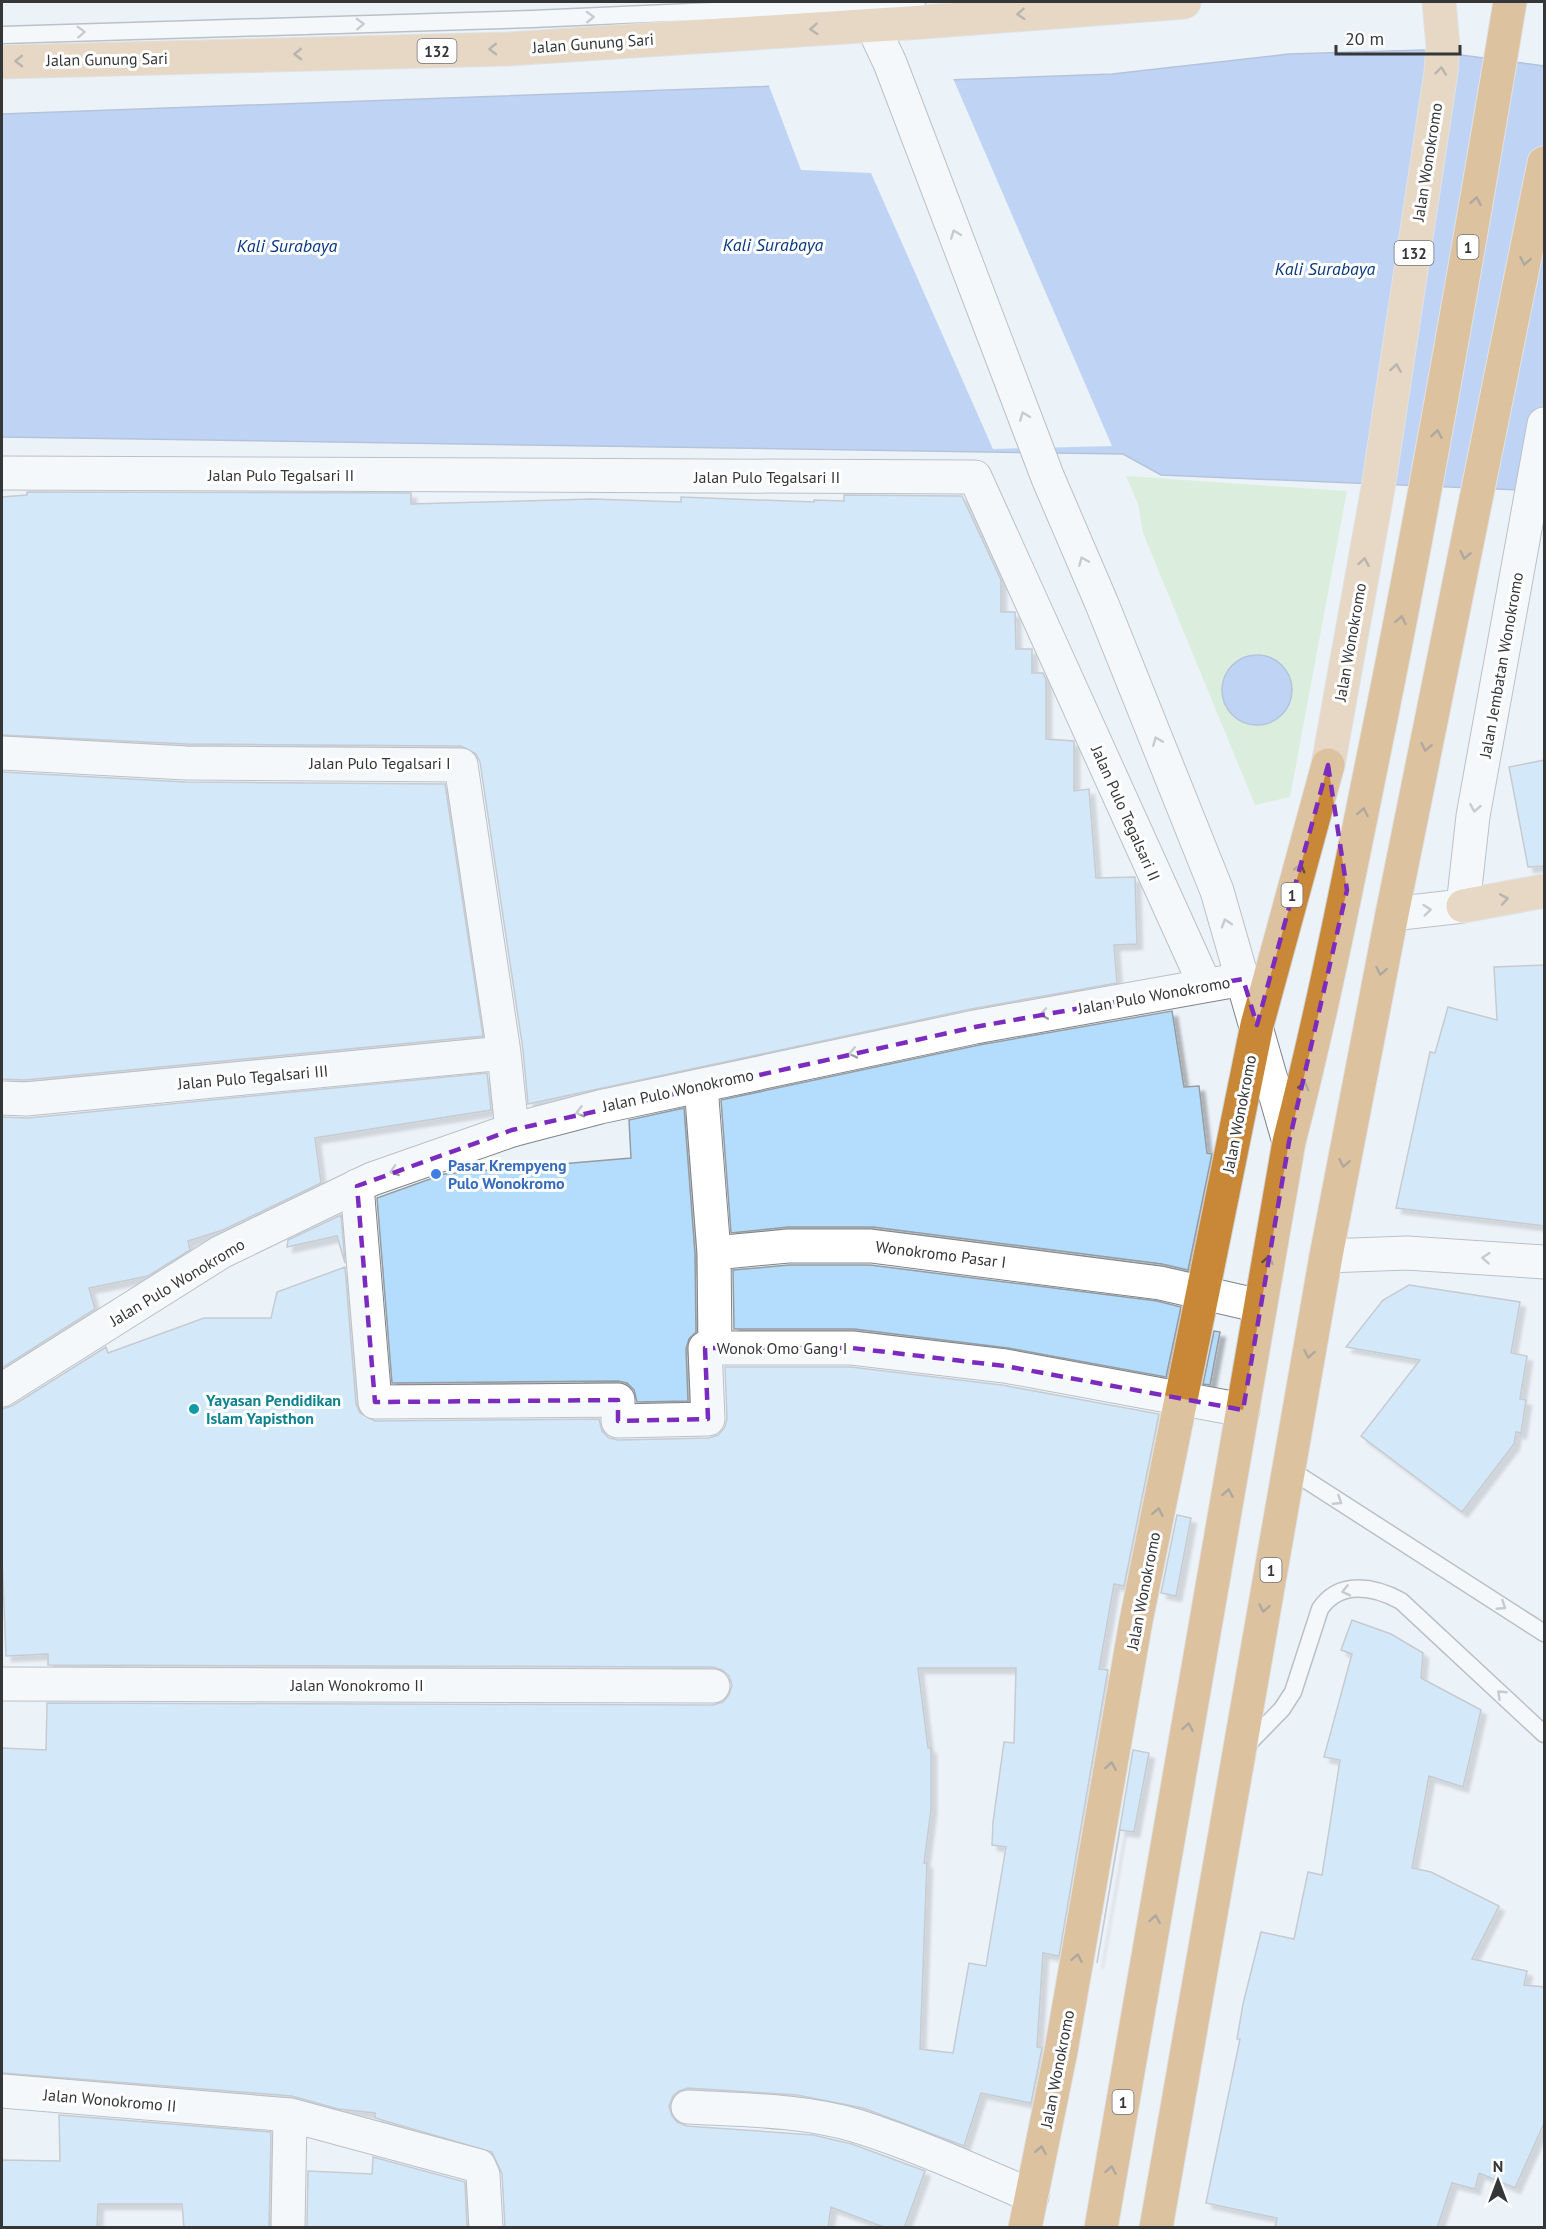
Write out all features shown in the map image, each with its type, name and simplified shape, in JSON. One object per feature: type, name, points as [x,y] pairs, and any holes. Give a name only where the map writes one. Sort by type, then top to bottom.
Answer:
[{"type":"highway","name":"1","points":[[1101,2228],[1289,1142],[1312,1055],[1427,492],[1509,2]]},
{"type":"highway","name":"1","points":[[1156,2228],[1326,1256],[1392,914],[1545,162]]},
{"type":"highway","name":"1","points":[[1328,765],[1347,890]]},
{"type":"highway","name":"Jalan Wonokromo","points":[[1025,2228],[1063,2040],[1136,1621],[1257,1026],[1328,765]]},
{"type":"main road","name":"Jalan Gunung Sari","points":[[2,62],[508,49],[1184,2]]},
{"type":"main road","name":"Jalan Wonokromo","points":[[1328,765],[1378,488],[1441,72],[1441,9]]},
{"type":"main road","points":[[1463,906],[1545,891]]},
{"type":"street","points":[[872,25],[890,63],[1045,471],[1102,604],[1217,891],[1244,979]]},
{"type":"street","name":"Jalan Jembatan Wonokromo","points":[[1463,906],[1473,816],[1534,520],[1545,424]]},
{"type":"street","name":"Jalan Pulo Tegalsari II","points":[[2,474],[975,477],[1205,986]]},
{"type":"street","name":"Jalan Pulo Tegalsari I","points":[[2,753],[186,762],[461,765],[504,1053],[512,1130]]},
{"type":"street","points":[[1392,914],[1463,906]]},
{"type":"street","name":"Jalan Pulo Wonokromo","points":[[2,1390],[221,1252],[357,1186],[512,1130],[600,1107],[975,1027],[1244,979],[1289,1142]]},
{"type":"street","name":"Jalan Pulo Tegalsari III","points":[[2,1098],[26,1099],[504,1053]]},
{"type":"street","points":[[701,1086],[714,1252],[715,1348]]},
{"type":"street","name":"Wonok Omo Gang I","points":[[357,1186],[375,1402],[618,1400],[618,1421],[708,1419],[705,1348],[852,1348],[970,1362],[1243,1410]]},
{"type":"street","name":"Wonokromo Pasar I","points":[[714,1252],[788,1246],[871,1246],[1160,1283],[1260,1306]]},
{"type":"street","points":[[1326,1256],[1407,1253],[1545,1262]]},
{"type":"street","name":"Jalan Wonokromo II","points":[[2,1684],[713,1686]]},
{"type":"street","name":"Jalan Wonokromo II","points":[[2,2091],[290,2115],[478,2166],[483,2175],[486,2228]]},
{"type":"street","points":[[688,2107],[771,2111],[855,2126],[933,2153],[1032,2196]]},
{"type":"street","points":[[288,2228],[290,2115]]},
{"type":"lane","points":[[2,35],[532,19],[918,2]]},
{"type":"lane","points":[[1289,1469],[1545,1633]]},
{"type":"lane","points":[[1238,1754],[1282,1710],[1293,1692],[1320,1609],[1327,1599],[1339,1592],[1354,1589],[1372,1588],[1401,1601],[1545,1734]]},
{"type":"highlighted area","points":[[1328,765],[1347,890],[1289,1142],[1243,1410],[1005,1366],[852,1348],[705,1348],[708,1419],[618,1421],[618,1400],[375,1402],[357,1186],[512,1130],[975,1027],[1243,979],[1257,1025]]},
{"type":"green space","points":[[1126,476],[1347,491],[1290,797],[1255,805],[1143,533],[1138,504]]},
{"type":"water","name":"Kali Surabaya","points":[[1423,50],[1544,66],[1544,491],[1161,475],[1123,454],[2,437],[2,114],[1112,74],[1289,54]]},
{"type":"water","points":[[1257,655],[1276,661],[1286,671],[1292,690],[1286,709],[1276,719],[1257,725],[1238,719],[1228,709],[1222,690],[1228,671],[1238,661]]},
{"type":"pier","points":[[952,76],[1112,446],[993,449],[871,173],[801,170],[768,83]]},
{"type":"building","points":[[27,492],[411,493],[411,504],[592,499],[681,502],[681,497],[814,502],[814,500],[844,501],[844,495],[962,496],[1001,580],[1001,612],[1015,612],[1016,649],[1032,649],[1032,673],[1043,673],[1046,680],[1046,739],[1074,741],[1074,791],[1089,789],[1096,878],[1135,877],[1137,944],[1114,945],[1117,983],[971,1009],[528,1104],[523,1050],[480,762],[476,754],[461,746],[187,744],[2,735],[2,497],[27,495]]},
{"type":"building","points":[[1545,760],[1545,866],[1528,867],[1509,767]]},
{"type":"building","points":[[2,772],[186,782],[445,784],[483,1036],[25,1080],[2,1079]]},
{"type":"building","points":[[1545,965],[1545,1226],[1396,1208],[1430,1052],[1435,1053],[1448,1007],[1497,1020],[1494,967]]},
{"type":"building","points":[[1172,1011],[1184,1087],[1199,1086],[1207,1153],[1212,1154],[1188,1270],[1162,1264],[873,1227],[788,1227],[731,1233],[721,1100],[979,1045]]},
{"type":"building","points":[[487,1073],[491,1110],[315,1138],[321,1183],[223,1230],[188,1241],[190,1250],[148,1276],[89,1288],[95,1309],[2,1368],[2,1117],[28,1118]]},
{"type":"building","points":[[684,1108],[695,1254],[696,1332],[689,1339],[686,1349],[688,1401],[637,1402],[634,1390],[627,1383],[618,1381],[392,1383],[377,1198],[444,1174],[631,1158],[629,1120]]},
{"type":"building","points":[[341,1215],[345,1263],[337,1236],[287,1247],[288,1240]]},
{"type":"building","points":[[789,1265],[870,1265],[1157,1301],[1181,1307],[1166,1377],[1008,1348],[854,1329],[734,1329],[733,1270]]},
{"type":"building","points":[[345,1267],[356,1404],[360,1413],[375,1421],[599,1419],[602,1431],[609,1438],[618,1440],[709,1438],[718,1435],[725,1427],[727,1419],[725,1367],[851,1367],[1002,1385],[1159,1414],[1124,1586],[1114,1584],[1099,1669],[1108,1670],[1059,1956],[1043,1953],[1037,2047],[1042,2048],[1031,2103],[981,2093],[964,2146],[863,2108],[797,2095],[688,2088],[673,2096],[669,2106],[677,2122],[687,2126],[813,2135],[852,2144],[925,2171],[904,2228],[886,2228],[831,2207],[828,2228],[505,2228],[502,2174],[492,2152],[375,2118],[375,2113],[338,2109],[292,2096],[2,2073],[2,1748],[46,1750],[47,1703],[713,1705],[723,1702],[729,1695],[732,1685],[729,1676],[713,1667],[48,1665],[48,1654],[6,1656],[2,1555],[2,1409],[12,1406],[106,1347],[108,1353],[204,1318],[271,1318],[277,1292]],"holes":[[[918,1668],[1016,1668],[1014,1743],[1004,1742],[993,1822],[992,1845],[1006,1847],[986,1966],[969,1963],[953,2053],[920,2049],[927,1863],[924,1863],[931,1810],[931,1748],[928,1748]]]},
{"type":"building","points":[[1409,1285],[1520,1302],[1511,1353],[1527,1356],[1520,1399],[1526,1400],[1521,1433],[1516,1432],[1514,1444],[1462,1512],[1361,1436],[1420,1360],[1346,1347],[1383,1300]]},
{"type":"building","points":[[1214,1331],[1220,1332],[1210,1385],[1203,1384]]},
{"type":"building","points":[[1177,1515],[1191,1518],[1176,1596],[1161,1593]]},
{"type":"building","points":[[1352,1620],[1391,1634],[1423,1653],[1421,1678],[1481,1710],[1463,1787],[1429,1776],[1412,1868],[1431,1872],[1499,1906],[1472,1959],[1527,1971],[1524,1985],[1545,1987],[1545,2121],[1515,2188],[1479,2173],[1475,2189],[1452,2183],[1437,2228],[1275,2228],[1277,2218],[1206,2203],[1240,2039],[1237,2039],[1243,2004],[1261,1932],[1294,1939],[1308,1872],[1322,1875],[1340,1760],[1324,1757],[1352,1654],[1341,1650]]},
{"type":"building","points":[[1133,1750],[1149,1753],[1134,1832],[1120,1830],[1097,1963]]},
{"type":"building","points":[[59,2115],[271,2132],[269,2228],[184,2228],[182,2204],[98,2204],[97,2228],[2,2228],[2,2160],[60,2161]]},
{"type":"building","points":[[373,2157],[465,2182],[467,2228],[307,2228],[308,2171],[372,2174]]},
{"type":"place","name":"Pasar Krempyeng Pulo Wonokromo","points":[[436,1174]]},
{"type":"place","name":"Yayasan Pendidikan Islam Yapisthon","points":[[194,1409]]}]
